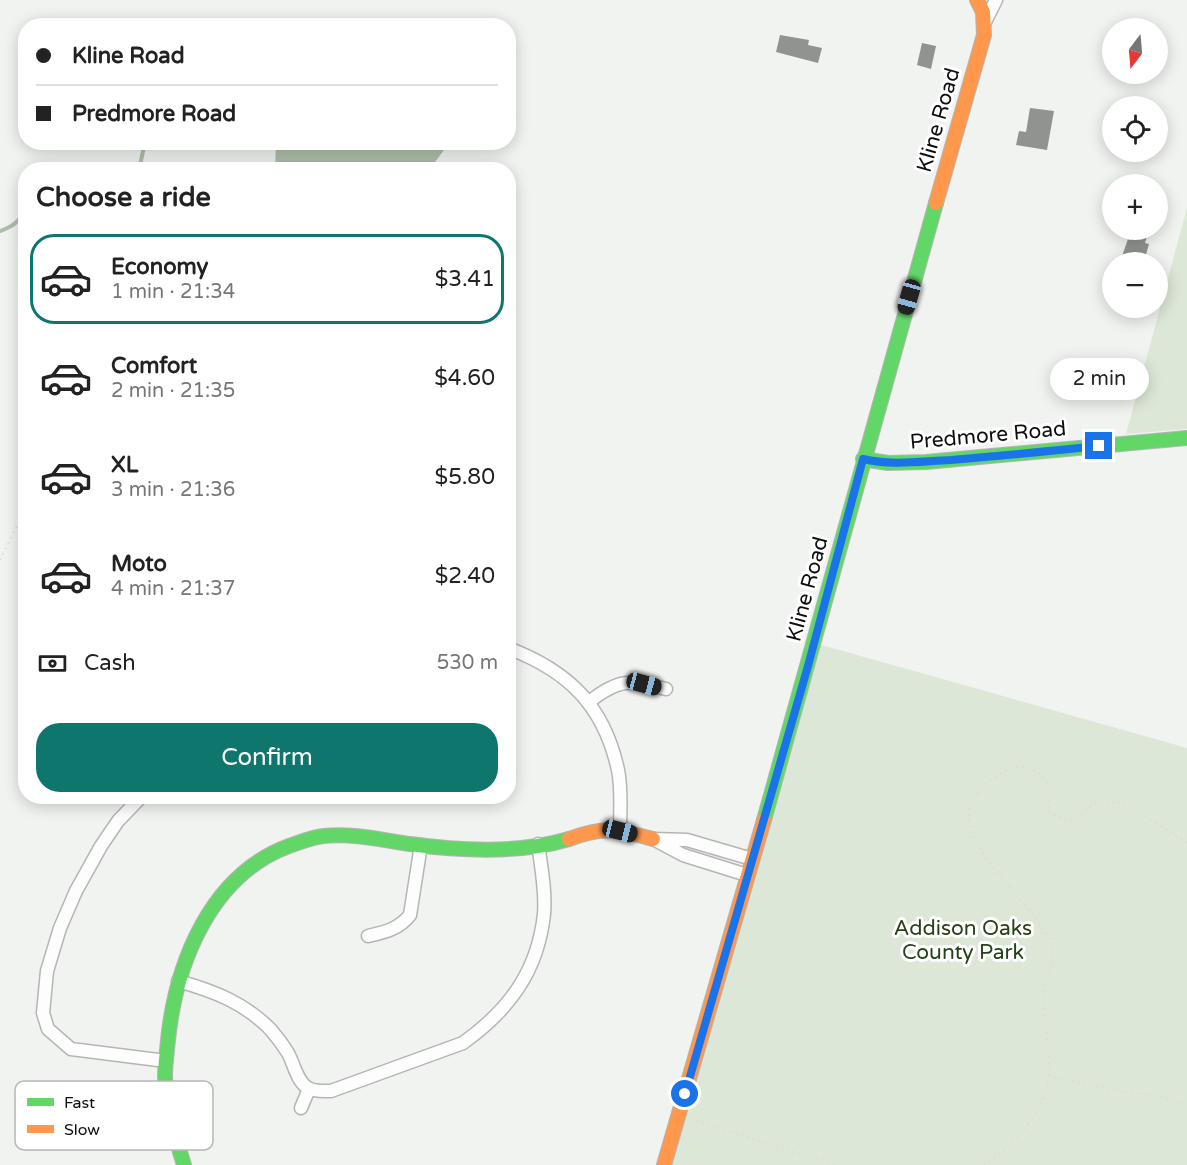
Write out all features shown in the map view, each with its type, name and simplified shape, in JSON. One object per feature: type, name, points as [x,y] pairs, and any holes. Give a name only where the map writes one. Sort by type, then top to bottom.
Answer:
[{"type":"street","points":[[977,0],[981,4],[985,22]]},
{"type":"street","points":[[985,22],[996,0]]},
{"type":"street","name":"Kline Road","points":[[664,1165],[808,666],[863,459],[984,35],[985,22]]},
{"type":"street","name":"Predmore Road","points":[[863,459],[895,463],[927,461],[1187,438]]},
{"type":"street","points":[[516,651],[547,666],[589,702],[606,732],[618,771],[620,831]]},
{"type":"street","points":[[589,702],[605,689],[620,683],[633,682],[666,689]]},
{"type":"street","points":[[134,804],[118,821],[101,846],[76,891],[60,928],[47,972],[43,1013],[48,1029],[71,1049],[166,1061]]},
{"type":"street","points":[[166,1081],[171,1000],[198,932],[217,899],[250,866],[283,846],[310,838],[342,834],[421,845],[494,849],[565,840],[596,830],[620,831],[653,839],[687,840],[752,859]]},
{"type":"street","points":[[653,839],[683,855],[747,875]]},
{"type":"street","points":[[178,981],[228,997],[257,1018],[272,1032],[287,1052],[301,1083],[309,1089],[331,1091],[463,1043],[479,1032],[514,996],[532,966],[544,912],[538,844]]},
{"type":"street","points":[[368,936],[395,929],[410,915],[421,845]]},
{"type":"street","points":[[301,1108],[309,1089]]},
{"type":"street","points":[[179,1150],[184,1165]]},
{"type":"path","points":[[0,560],[18,524]]},
{"type":"path","points":[[984,1165],[1011,1145],[1047,1090],[1049,1076],[1044,997],[1053,953],[1052,943],[1029,909],[991,865],[974,839],[968,818],[973,798],[998,774],[1008,768],[1026,767],[1039,772],[1047,781],[1049,812],[1066,820],[1074,821],[1094,803],[1111,802],[1133,809],[1187,842]]},
{"type":"path","points":[[1049,1076],[1124,1092],[1150,1095],[1187,1105]]},
{"type":"path","points":[[679,1116],[716,1125],[837,1165]]},
{"type":"green space","points":[[1187,208],[1187,429],[1126,434],[1157,318],[1168,318],[1168,278]]},
{"type":"green space","name":"Addison Oaks County Park","points":[[818,644],[1187,748],[1187,1165],[663,1165]]},
{"type":"shaded area","points":[[276,150],[444,150],[435,162],[275,162]]},
{"type":"building","points":[[780,35],[809,40],[808,45],[822,48],[818,63],[776,52]]},
{"type":"building","points":[[922,43],[936,46],[931,69],[917,65]]},
{"type":"building","points":[[1030,108],[1054,111],[1047,150],[1016,145],[1019,131],[1026,132]]},
{"type":"building","points":[[1128,240],[1146,240],[1145,243],[1149,244],[1147,252],[1123,252]]},
{"type":"waterway","points":[[141,162],[143,150]]},
{"type":"waterway","points":[[0,231],[18,221]]},
{"type":"traffic: fast","points":[[764,820],[936,203]]},
{"type":"traffic: fast","points":[[863,459],[888,463],[926,462],[1187,438]]},
{"type":"traffic: fast","points":[[165,1081],[172,1010],[189,952],[202,925],[219,900],[238,878],[262,859],[289,846],[335,835],[429,846],[490,850],[530,847],[569,839]]},
{"type":"traffic: fast","points":[[179,1150],[184,1165]]},
{"type":"traffic: slow","points":[[936,203],[984,35],[983,12],[977,0]]},
{"type":"traffic: slow","points":[[664,1165],[764,820]]},
{"type":"traffic: slow","points":[[569,839],[592,832],[611,830],[653,839]]},
{"type":"route","points":[[685,1094],[808,666],[863,459],[895,463],[1099,446]]}]
